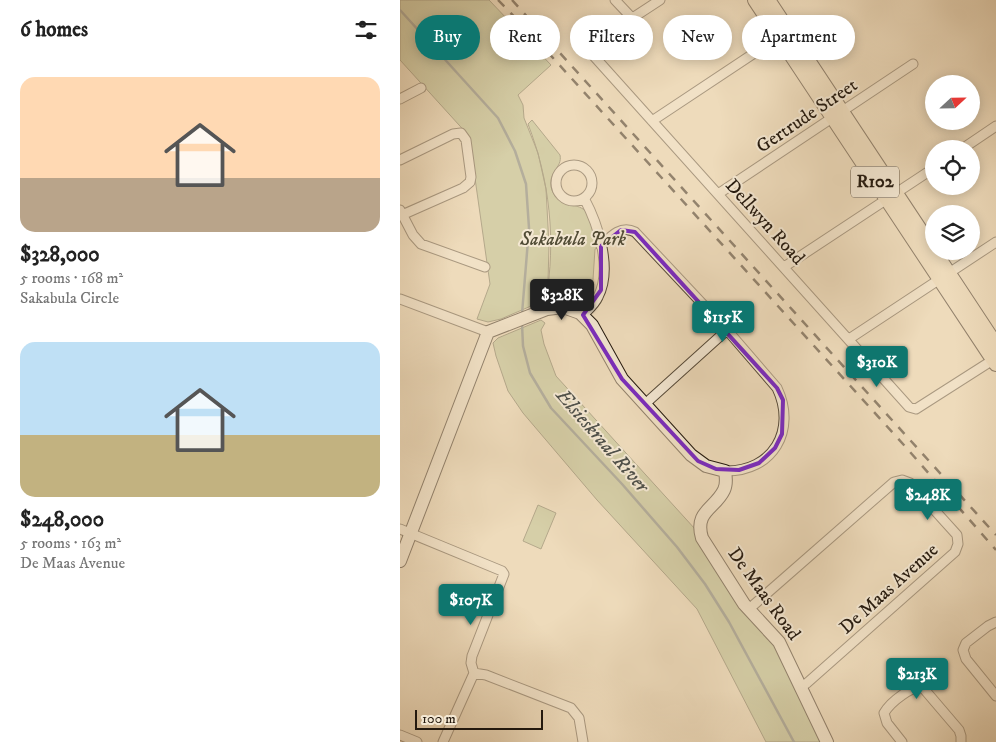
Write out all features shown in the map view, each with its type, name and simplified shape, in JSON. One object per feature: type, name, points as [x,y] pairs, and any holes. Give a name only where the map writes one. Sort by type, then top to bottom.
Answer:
[{"type":"main road","name":"R102","points":[[755,0],[767,15]]},
{"type":"main road","name":"R102","points":[[768,0],[775,15]]},
{"type":"main road","name":"R102","points":[[801,60],[944,276],[995,360]]},
{"type":"main road","name":"R102","points":[[891,196],[925,239]]},
{"type":"main road","name":"R102","points":[[938,260],[944,276],[996,345]]},
{"type":"street","points":[[615,0],[629,15]]},
{"type":"street","points":[[637,15],[660,0]]},
{"type":"street","name":"Dellwyn Road","points":[[597,60],[909,407],[916,409],[995,360]]},
{"type":"street","points":[[652,121],[744,60]]},
{"type":"street","name":"Gertrude Street","points":[[718,194],[913,64]]},
{"type":"street","points":[[400,99],[422,88]]},
{"type":"street","points":[[975,140],[996,126]]},
{"type":"street","points":[[400,160],[453,134],[461,133],[466,140],[471,176],[468,185],[401,212],[413,235],[421,244],[485,267]]},
{"type":"street","points":[[576,165],[582,166],[590,175],[591,191],[584,198],[578,201],[571,201],[559,194],[556,180],[563,168],[576,165]]},
{"type":"street","points":[[784,267],[925,174]]},
{"type":"street","points":[[584,198],[594,219],[601,246],[604,270],[603,284],[598,297],[584,315]]},
{"type":"street","points":[[400,299],[488,332],[543,310],[563,307],[572,309],[584,315],[597,332],[620,376],[698,461],[710,468],[739,470],[764,460],[778,444],[782,434],[785,409],[777,388],[727,330],[635,232],[627,229],[620,230],[601,246]]},
{"type":"street","points":[[849,339],[996,242]]},
{"type":"street","points":[[645,404],[727,330]]},
{"type":"street","points":[[400,561],[405,531],[488,332]]},
{"type":"street","name":"De Maas Road","points":[[725,470],[725,488],[701,518],[701,533],[706,545],[749,609],[779,642],[826,742]]},
{"type":"street","name":"De Maas Avenue","points":[[749,609],[894,482],[902,480],[910,483],[956,535],[958,544],[955,552],[801,687]]},
{"type":"street","points":[[405,531],[502,571],[504,576],[472,656],[471,663],[474,674],[443,742]]},
{"type":"street","points":[[996,622],[966,643],[963,650],[966,659],[996,696]]},
{"type":"street","points":[[474,674],[486,675],[566,706],[575,712],[580,722],[583,742]]},
{"type":"street","points":[[902,742],[887,723],[884,712],[910,690],[917,687],[924,689],[959,730],[960,742]]},
{"type":"street","points":[[400,735],[417,742]]},
{"type":"highlighted area","points":[[621,230],[635,232],[662,259],[777,388],[783,400],[782,434],[775,448],[759,463],[739,470],[716,469],[698,461],[622,379],[583,315],[601,290],[601,246]]},
{"type":"green space","points":[[400,0],[489,0],[503,15],[490,15],[490,60],[546,60],[551,65],[518,95],[523,105],[524,118],[538,153],[546,189],[549,245],[548,282],[545,300],[501,319],[488,322],[477,319],[490,284],[469,136],[400,60]]},
{"type":"green space","name":"Sakabula Park","points":[[532,120],[560,155],[559,164],[551,179],[552,190],[555,196],[564,203],[580,207],[584,210],[588,214],[593,226],[598,248],[595,249],[592,295],[584,302],[563,298],[546,300],[550,255],[549,211],[542,167],[528,124]]},
{"type":"green space","points":[[541,320],[545,323],[541,330],[544,344],[556,376],[695,529],[776,645],[822,742],[766,742],[697,609],[597,500],[523,413],[508,391],[493,343],[498,338]]},
{"type":"green space","points":[[538,505],[556,513],[541,549],[523,541]]},
{"type":"waterway","name":"Elsieskraal River","points":[[400,10],[498,118],[515,151],[526,184],[529,228],[522,314]]},
{"type":"waterway","name":"Elsieskraal River","points":[[522,324],[523,346],[530,373],[551,408],[622,484],[677,547],[705,584],[729,622],[794,742]]},
{"type":"railway","points":[[498,0],[534,37],[903,444],[996,550]]},
{"type":"railway","points":[[512,0],[996,535]]}]
